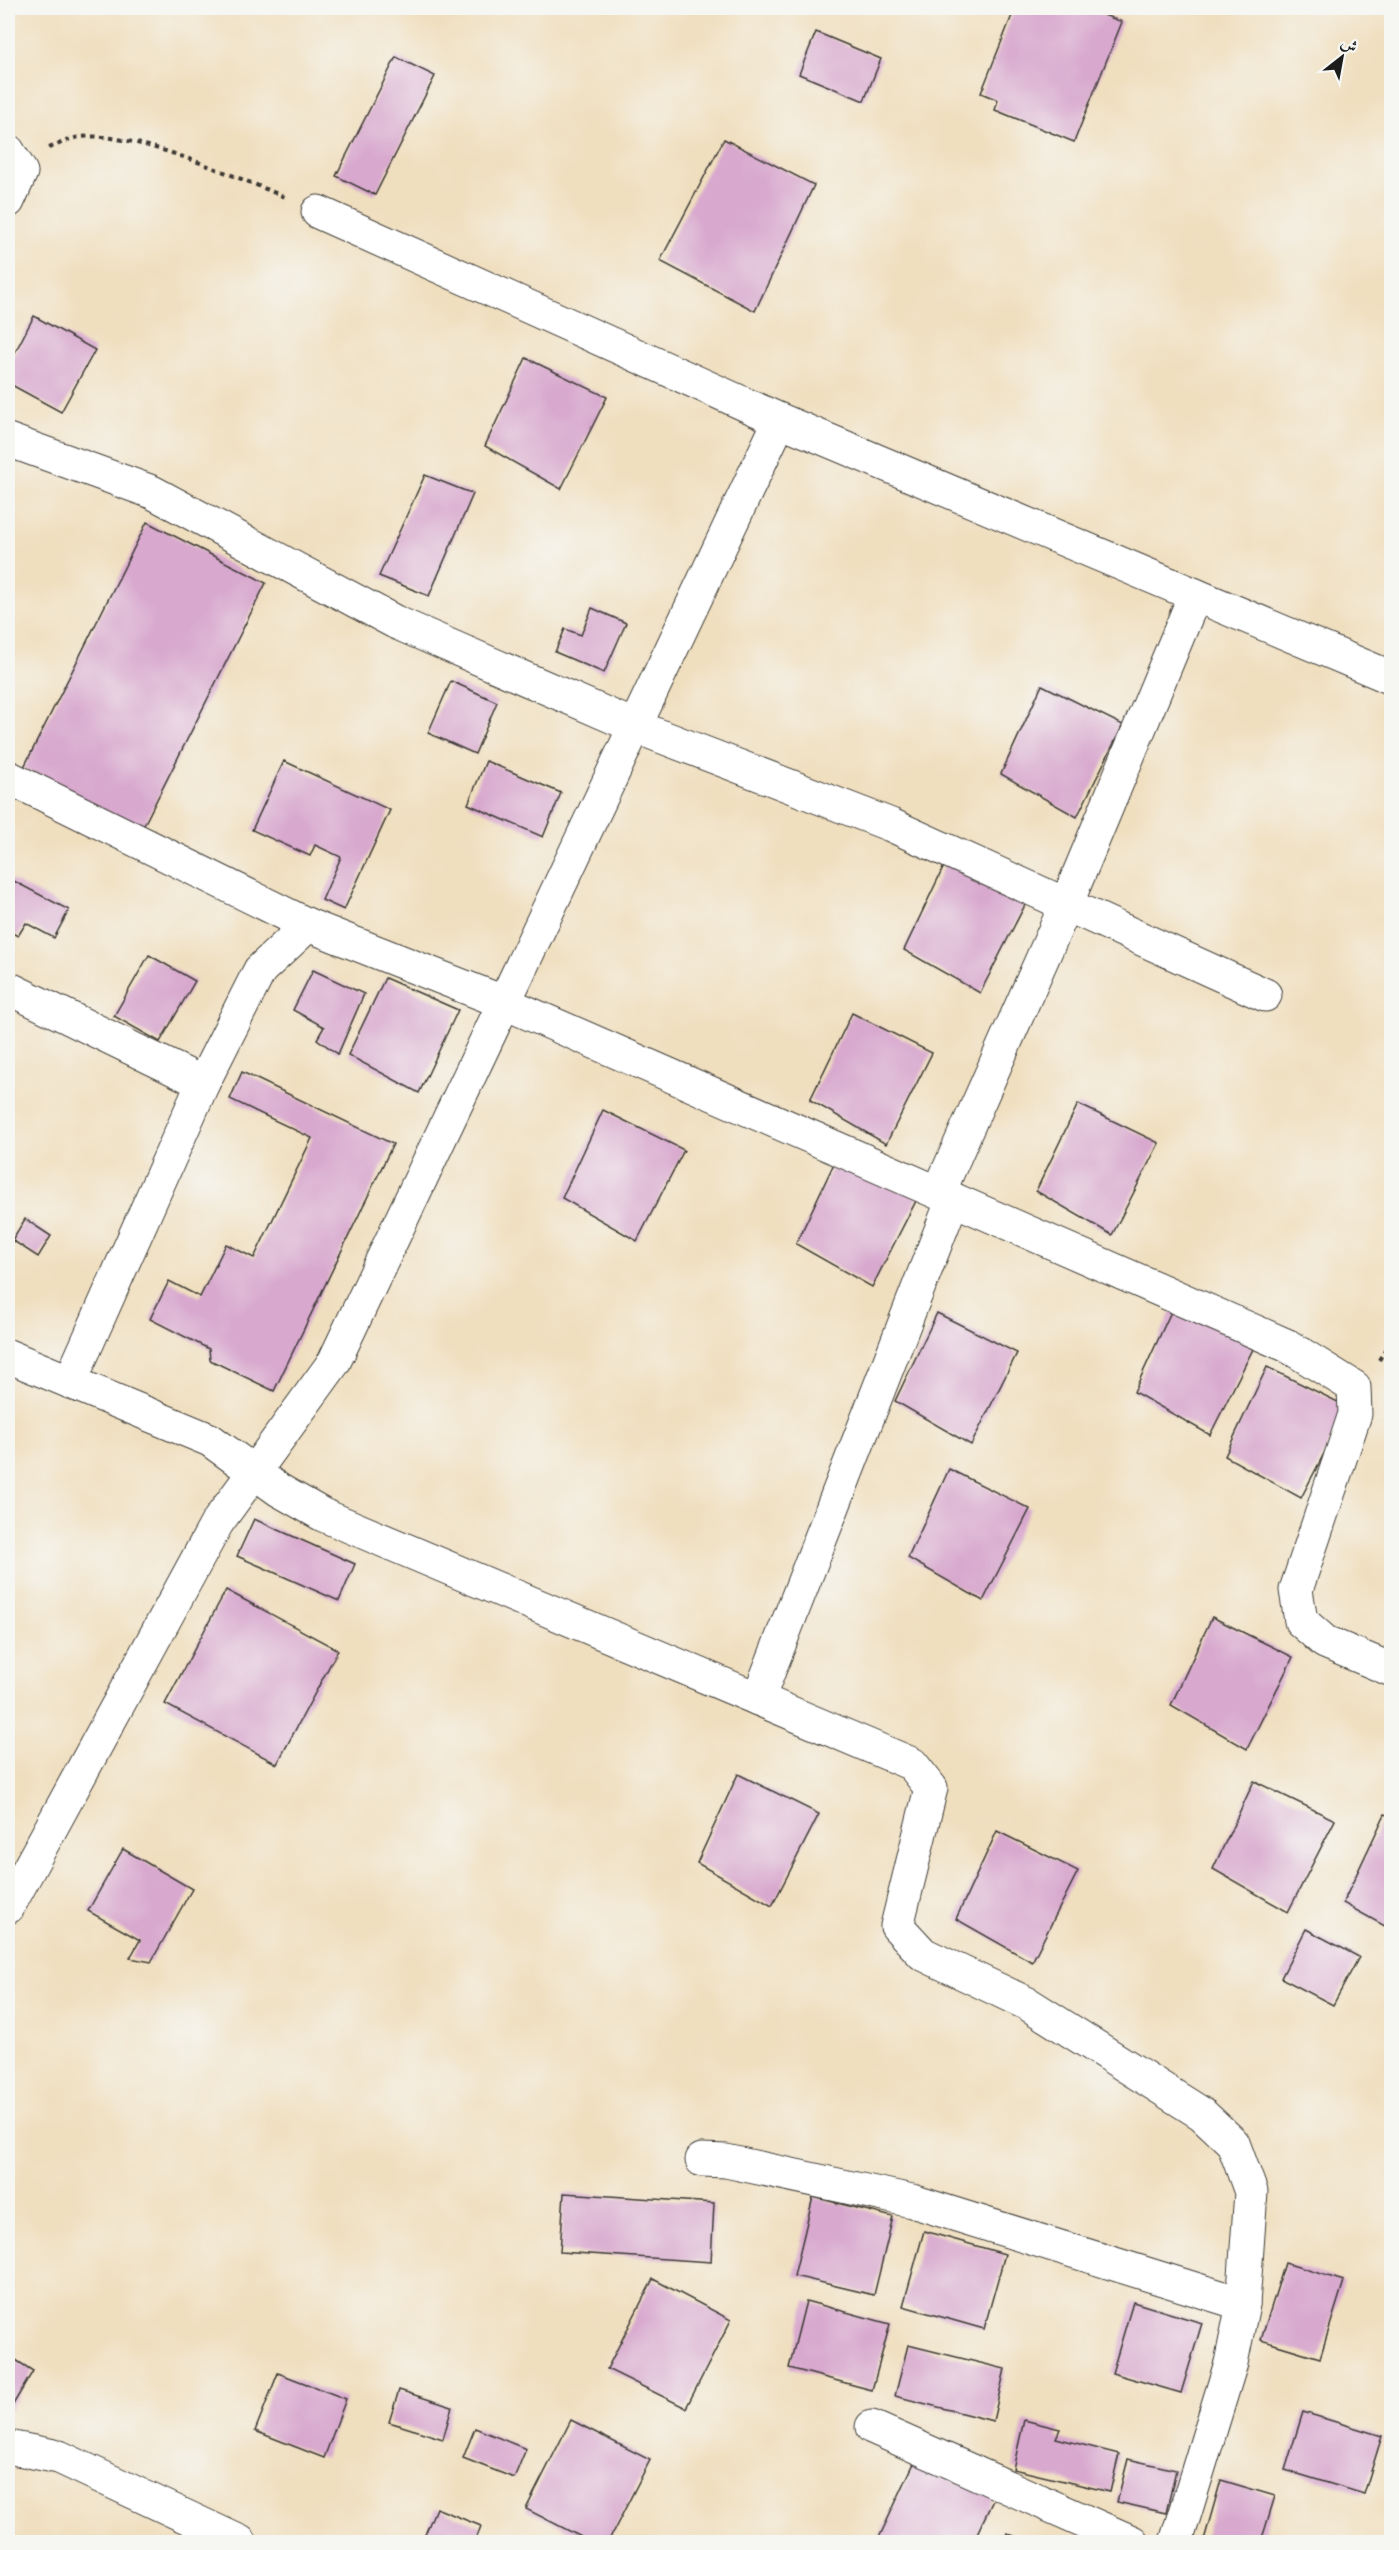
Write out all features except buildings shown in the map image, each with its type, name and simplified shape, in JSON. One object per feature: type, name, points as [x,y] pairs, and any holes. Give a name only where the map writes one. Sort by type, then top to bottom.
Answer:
[{"type":"street","points":[[318,212],[780,420],[1392,678]]},
{"type":"street","points":[[8,1907],[217,1523],[254,1469],[334,1362],[780,420]]},
{"type":"street","points":[[8,440],[152,492],[395,622],[634,726],[891,825],[1265,995]]},
{"type":"street","points":[[758,1699],[946,1196],[1195,595]]},
{"type":"street","points":[[8,777],[308,925],[503,1002],[1288,1346],[1354,1387],[1355,1414],[1296,1590],[1301,1621],[1325,1642],[1392,1670]]},
{"type":"street","points":[[70,1382],[203,1083],[260,970],[308,925]]},
{"type":"street","points":[[8,988],[203,1083]]},
{"type":"street","points":[[8,1356],[210,1440],[254,1469],[279,1490],[323,1515],[912,1764],[931,1788],[897,1926],[922,1954],[1028,2004],[1202,2114],[1233,2143],[1251,2192],[1243,2304],[1231,2363],[1176,2542]]},
{"type":"street","points":[[702,2160],[726,2161],[912,2201],[1243,2304]]},
{"type":"street","points":[[872,2427],[1132,2542]]},
{"type":"street","points":[[8,2447],[59,2457],[240,2542]]},
{"type":"path","points":[[12,174],[47,148],[76,138],[131,140],[237,177],[318,212]]}]
